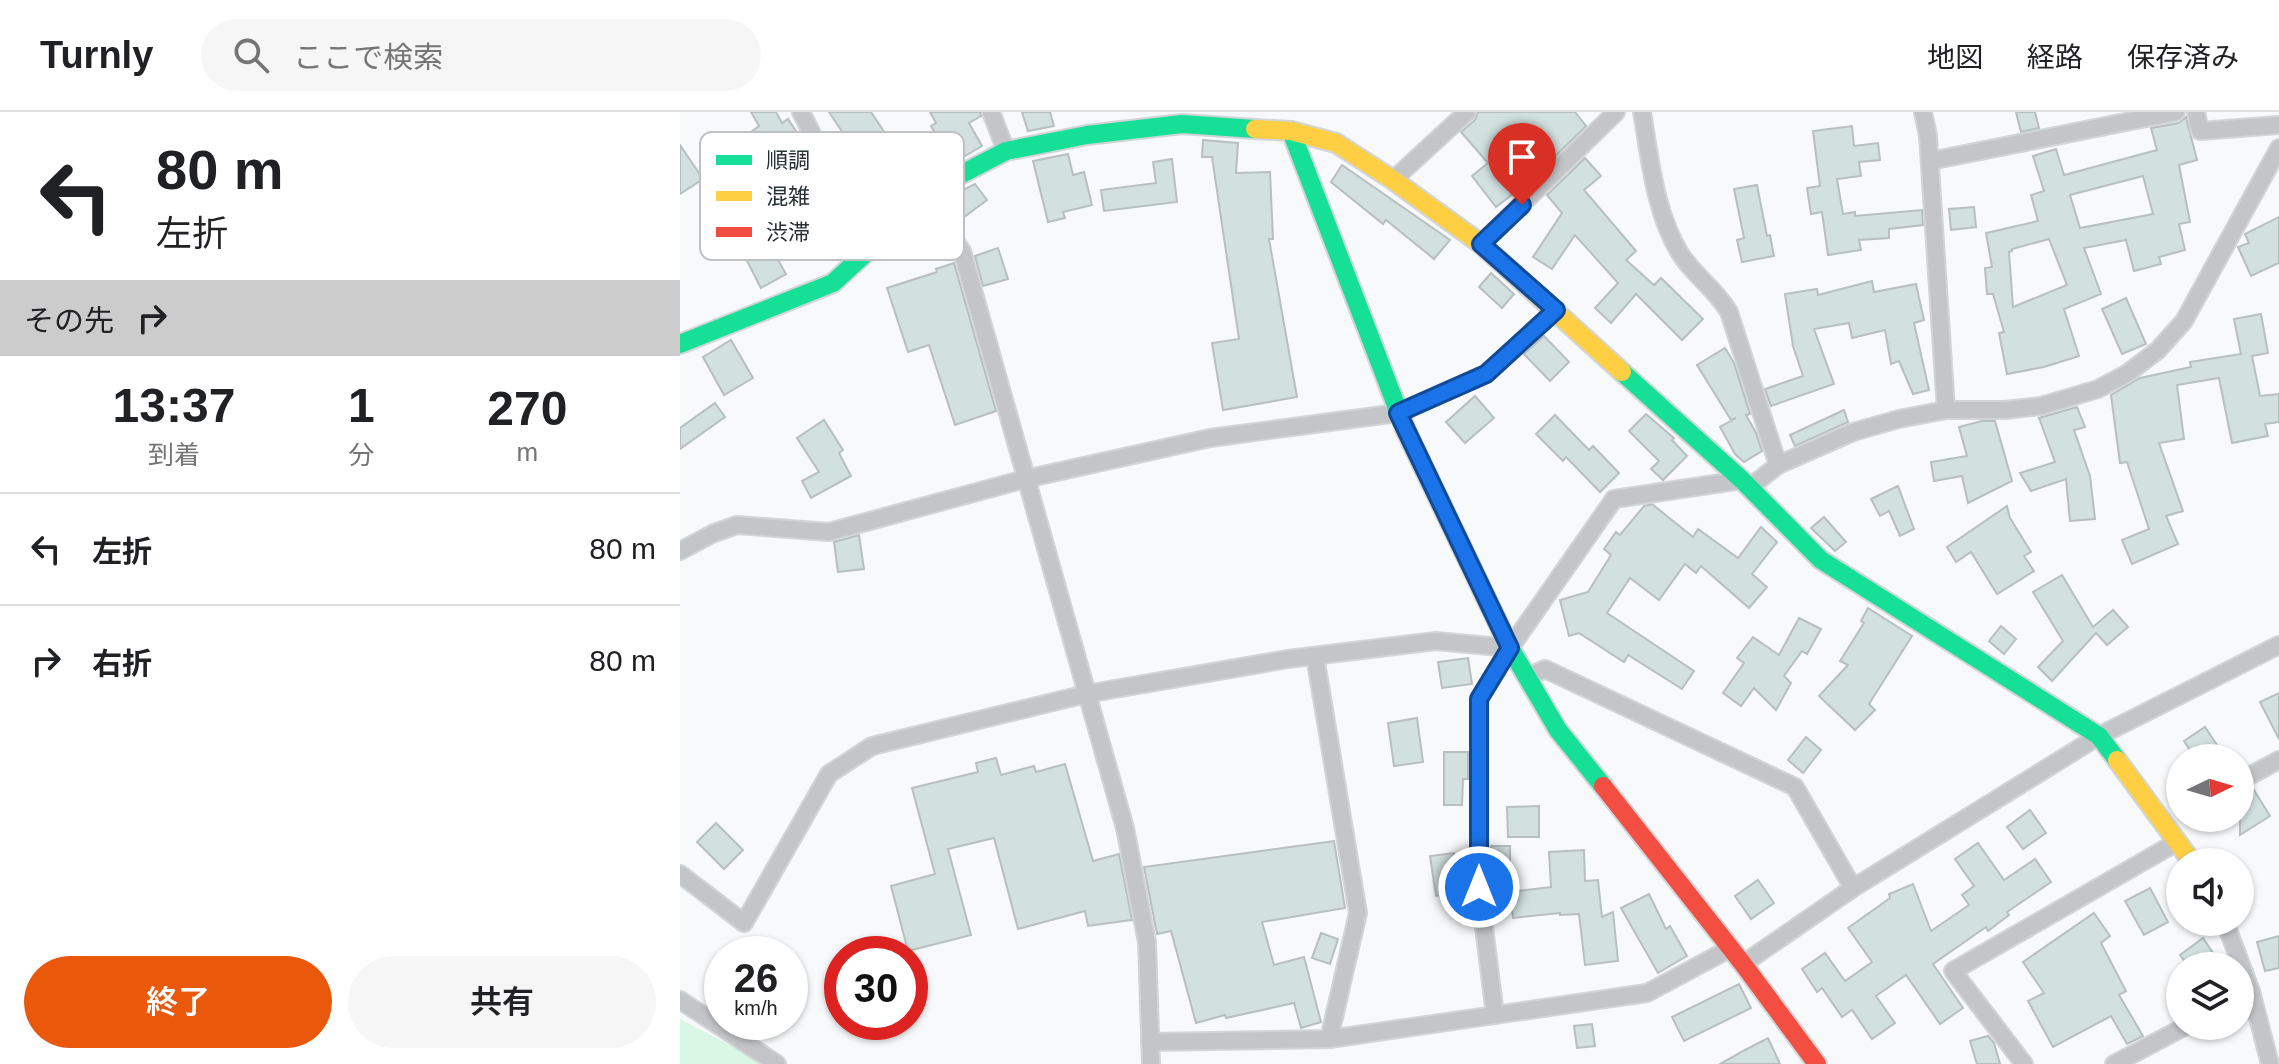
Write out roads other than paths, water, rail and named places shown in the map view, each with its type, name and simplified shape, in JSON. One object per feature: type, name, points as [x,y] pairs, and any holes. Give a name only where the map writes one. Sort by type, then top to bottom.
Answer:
[{"type":"street","points":[[801,112],[811,132]]},
{"type":"street","points":[[991,112],[1006,151]]},
{"type":"street","points":[[1284,112],[1398,413],[1510,648],[1558,730],[1731,948],[1817,1064]]},
{"type":"street","points":[[1393,180],[1467,112]]},
{"type":"street","points":[[1481,244],[1616,112]]},
{"type":"street","points":[[1642,112],[1653,180],[1666,220],[1680,253],[1719,296],[1729,312],[1778,465]]},
{"type":"street","points":[[1923,112],[1930,161],[1946,410]]},
{"type":"street","points":[[1930,161],[2176,112]]},
{"type":"street","points":[[2196,112],[2200,131],[2279,125]]},
{"type":"street","points":[[964,173],[1006,151],[1087,135],[1182,124],[1291,131],[1336,143],[1481,244],[1746,484],[1821,560],[2099,736],[2182,848]]},
{"type":"street","points":[[1495,1015],[1479,887],[1479,699],[1510,648],[1614,499],[1746,484],[1778,465],[1853,432],[1899,419],[1946,410],[2005,410],[2041,406],[2098,389],[2158,350],[2184,321],[2279,148]]},
{"type":"street","points":[[964,258],[1125,828],[1147,942],[1151,1064]]},
{"type":"street","points":[[680,344],[833,283],[858,260]]},
{"type":"street","points":[[680,551],[737,525],[829,532],[1025,479],[1210,438],[1398,413],[1486,374],[1556,310]]},
{"type":"street","points":[[680,874],[744,923],[829,774],[872,746],[1086,694],[1315,656],[1436,641],[1510,648]]},
{"type":"street","points":[[1743,964],[1853,888],[2099,736],[2279,645]]},
{"type":"street","points":[[1315,656],[1358,913],[1329,1039]]},
{"type":"street","points":[[1527,677],[1545,669],[1795,787],[1853,888]]},
{"type":"street","points":[[2254,773],[2279,760]]},
{"type":"street","points":[[2024,1064],[1953,971],[2177,842]]},
{"type":"street","points":[[1150,1042],[1329,1039],[1647,993],[1731,948]]},
{"type":"street","points":[[680,1000],[777,1064]]},
{"type":"street","points":[[2254,1019],[2270,1064]]},
{"type":"street","points":[[2114,1064],[2166,1037]]}]
